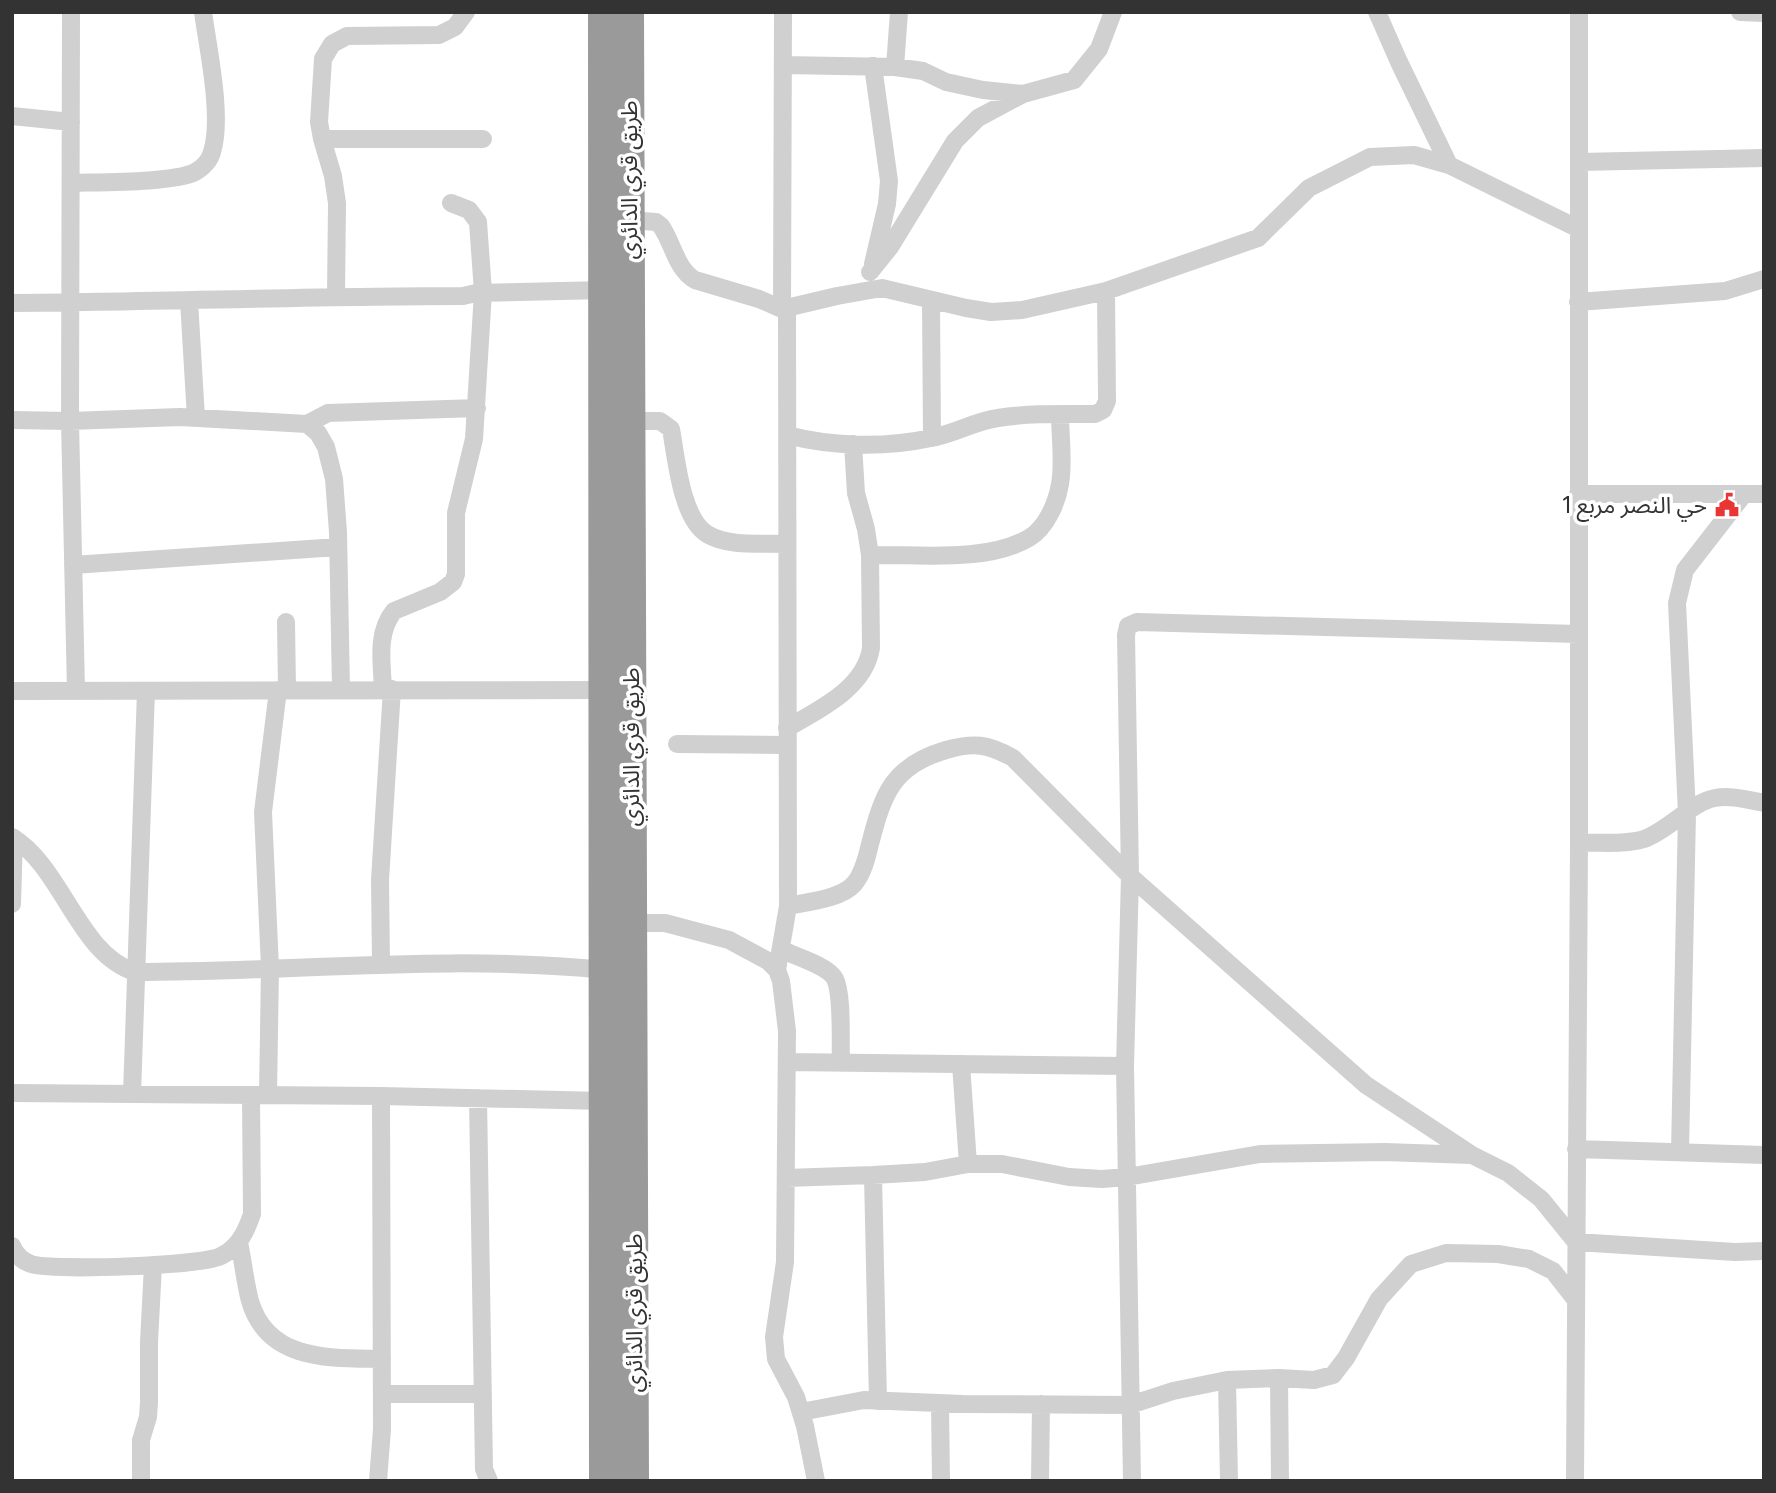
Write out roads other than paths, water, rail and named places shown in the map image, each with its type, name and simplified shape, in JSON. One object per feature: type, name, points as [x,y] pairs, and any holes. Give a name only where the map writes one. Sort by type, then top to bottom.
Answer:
[{"type":"highway","name":"طريق قري الدائري","points":[[604,12],[604,1101],[620,1394],[634,1481]]},
{"type":"highway","name":"طريق قري الدائري","points":[[605,1481],[620,1394],[632,923],[628,12]]},
{"type":"street","points":[[71,12],[70,421],[76,691]]},
{"type":"street","points":[[72,183],[176,177],[194,172],[209,160],[215,128],[204,12]]},
{"type":"street","points":[[335,296],[336,196],[319,122],[323,59],[332,44],[347,36],[439,35],[455,27],[466,12]]},
{"type":"street","points":[[777,971],[788,906],[783,12]]},
{"type":"street","points":[[895,67],[899,12]]},
{"type":"street","points":[[870,272],[890,247],[955,141],[978,118],[1023,94],[1074,80],[1099,49],[1113,12]]},
{"type":"street","points":[[1377,12],[1449,165]]},
{"type":"street","points":[[1575,1481],[1579,843],[1579,12]]},
{"type":"street","points":[[1740,12],[1764,13]]},
{"type":"street","points":[[783,65],[895,67],[922,71],[946,82],[983,90],[1023,94]]},
{"type":"street","points":[[864,290],[887,204],[889,181],[873,66]]},
{"type":"street","points":[[12,116],[71,122]]},
{"type":"street","points":[[322,139],[483,139]]},
{"type":"street","points":[[629,220],[656,222],[661,226],[684,270],[695,280],[784,309],[882,288],[966,308],[1009,312],[1106,290],[1258,238],[1308,188],[1370,157],[1414,155],[1449,165],[1579,229]]},
{"type":"street","points":[[1579,162],[1764,158]]},
{"type":"street","points":[[382,965],[380,880],[387,689],[383,631],[394,611],[447,588],[456,574],[456,513],[470,463],[477,408],[483,292],[478,222],[469,210],[451,203]]},
{"type":"street","points":[[1578,302],[1725,291],[1764,279]]},
{"type":"street","points":[[12,303],[463,296],[483,292],[605,290]]},
{"type":"street","points":[[787,435],[817,443],[899,443],[932,438],[995,418],[1028,414],[1095,414],[1103,410],[1107,401],[1106,290]]},
{"type":"street","points":[[931,300],[932,438]]},
{"type":"street","points":[[189,301],[196,418]]},
{"type":"street","points":[[12,420],[196,418],[307,424],[328,413],[477,408]]},
{"type":"street","points":[[870,555],[974,554],[1005,549],[1031,537],[1049,518],[1060,484],[1060,414]]},
{"type":"street","points":[[630,421],[660,421],[671,429],[680,486],[700,528],[707,534],[731,542],[786,544]]},
{"type":"street","points":[[307,424],[318,433],[326,447],[334,479],[341,690]]},
{"type":"street","points":[[677,744],[787,736],[850,686],[869,663],[870,555],[856,493],[853,444]]},
{"type":"street","points":[[1680,1152],[1687,813],[1677,603],[1685,570],[1744,494]]},
{"type":"street","points":[[1578,495],[1764,494]]},
{"type":"street","points":[[73,565],[338,547]]},
{"type":"street","points":[[12,1246],[23,1261],[34,1265],[153,1265],[210,1261],[231,1250],[247,1229],[252,1214],[270,968],[263,812],[282,690],[286,622]]},
{"type":"street","points":[[1132,1481],[1125,1066],[1129,876],[1128,626],[1137,622],[1578,635]]},
{"type":"street","points":[[12,691],[606,690]]},
{"type":"street","points":[[132,1094],[146,691]]},
{"type":"street","points":[[788,906],[832,897],[853,885],[867,860],[887,789],[907,768],[933,754],[961,746],[993,746],[1013,758],[1129,876],[1366,1085],[1472,1155],[1508,1173],[1541,1199],[1576,1242],[1735,1252],[1764,1251]]},
{"type":"street","points":[[1579,843],[1640,840],[1663,831],[1714,798],[1741,798],[1764,803]]},
{"type":"street","points":[[13,837],[44,865],[92,938],[115,962],[135,972],[382,965],[559,965],[605,970]]},
{"type":"street","points":[[12,904],[13,837]]},
{"type":"street","points":[[632,923],[665,923],[729,940],[768,961],[777,971],[785,997],[787,1062],[785,1262],[774,1337],[776,1359],[796,1397],[805,1426],[816,1481]]},
{"type":"street","points":[[782,950],[823,968],[835,978],[839,1000],[841,1063]]},
{"type":"street","points":[[787,1062],[1125,1066]]},
{"type":"street","points":[[961,1064],[968,1164]]},
{"type":"street","points":[[12,1093],[604,1101]]},
{"type":"street","points":[[378,1481],[382,1394],[381,1096]]},
{"type":"street","points":[[478,1098],[484,1469],[489,1481]]},
{"type":"street","points":[[1576,1149],[1764,1155]]},
{"type":"street","points":[[786,1178],[925,1172],[968,1164],[1002,1164],[1069,1177],[1102,1179],[1260,1154],[1385,1152],[1472,1155]]},
{"type":"street","points":[[873,1175],[878,1401]]},
{"type":"street","points":[[239,1242],[250,1302],[271,1336],[292,1349],[317,1357],[382,1359]]},
{"type":"street","points":[[800,1412],[864,1400],[940,1404],[1130,1405],[1173,1391],[1227,1380],[1314,1380],[1333,1375],[1346,1359],[1379,1299],[1411,1264],[1446,1253],[1498,1254],[1529,1259],[1553,1271],[1576,1299]]},
{"type":"street","points":[[141,1481],[141,1440],[148,1417],[149,1402],[153,1265]]},
{"type":"street","points":[[1279,1378],[1280,1481]]},
{"type":"street","points":[[1227,1380],[1229,1481]]},
{"type":"street","points":[[382,1394],[482,1394]]},
{"type":"street","points":[[940,1404],[941,1481]]},
{"type":"street","points":[[1040,1481],[1041,1404]]},
{"type":"place","name":"حي النصر مربع 1","points":[[1727,505]]}]
